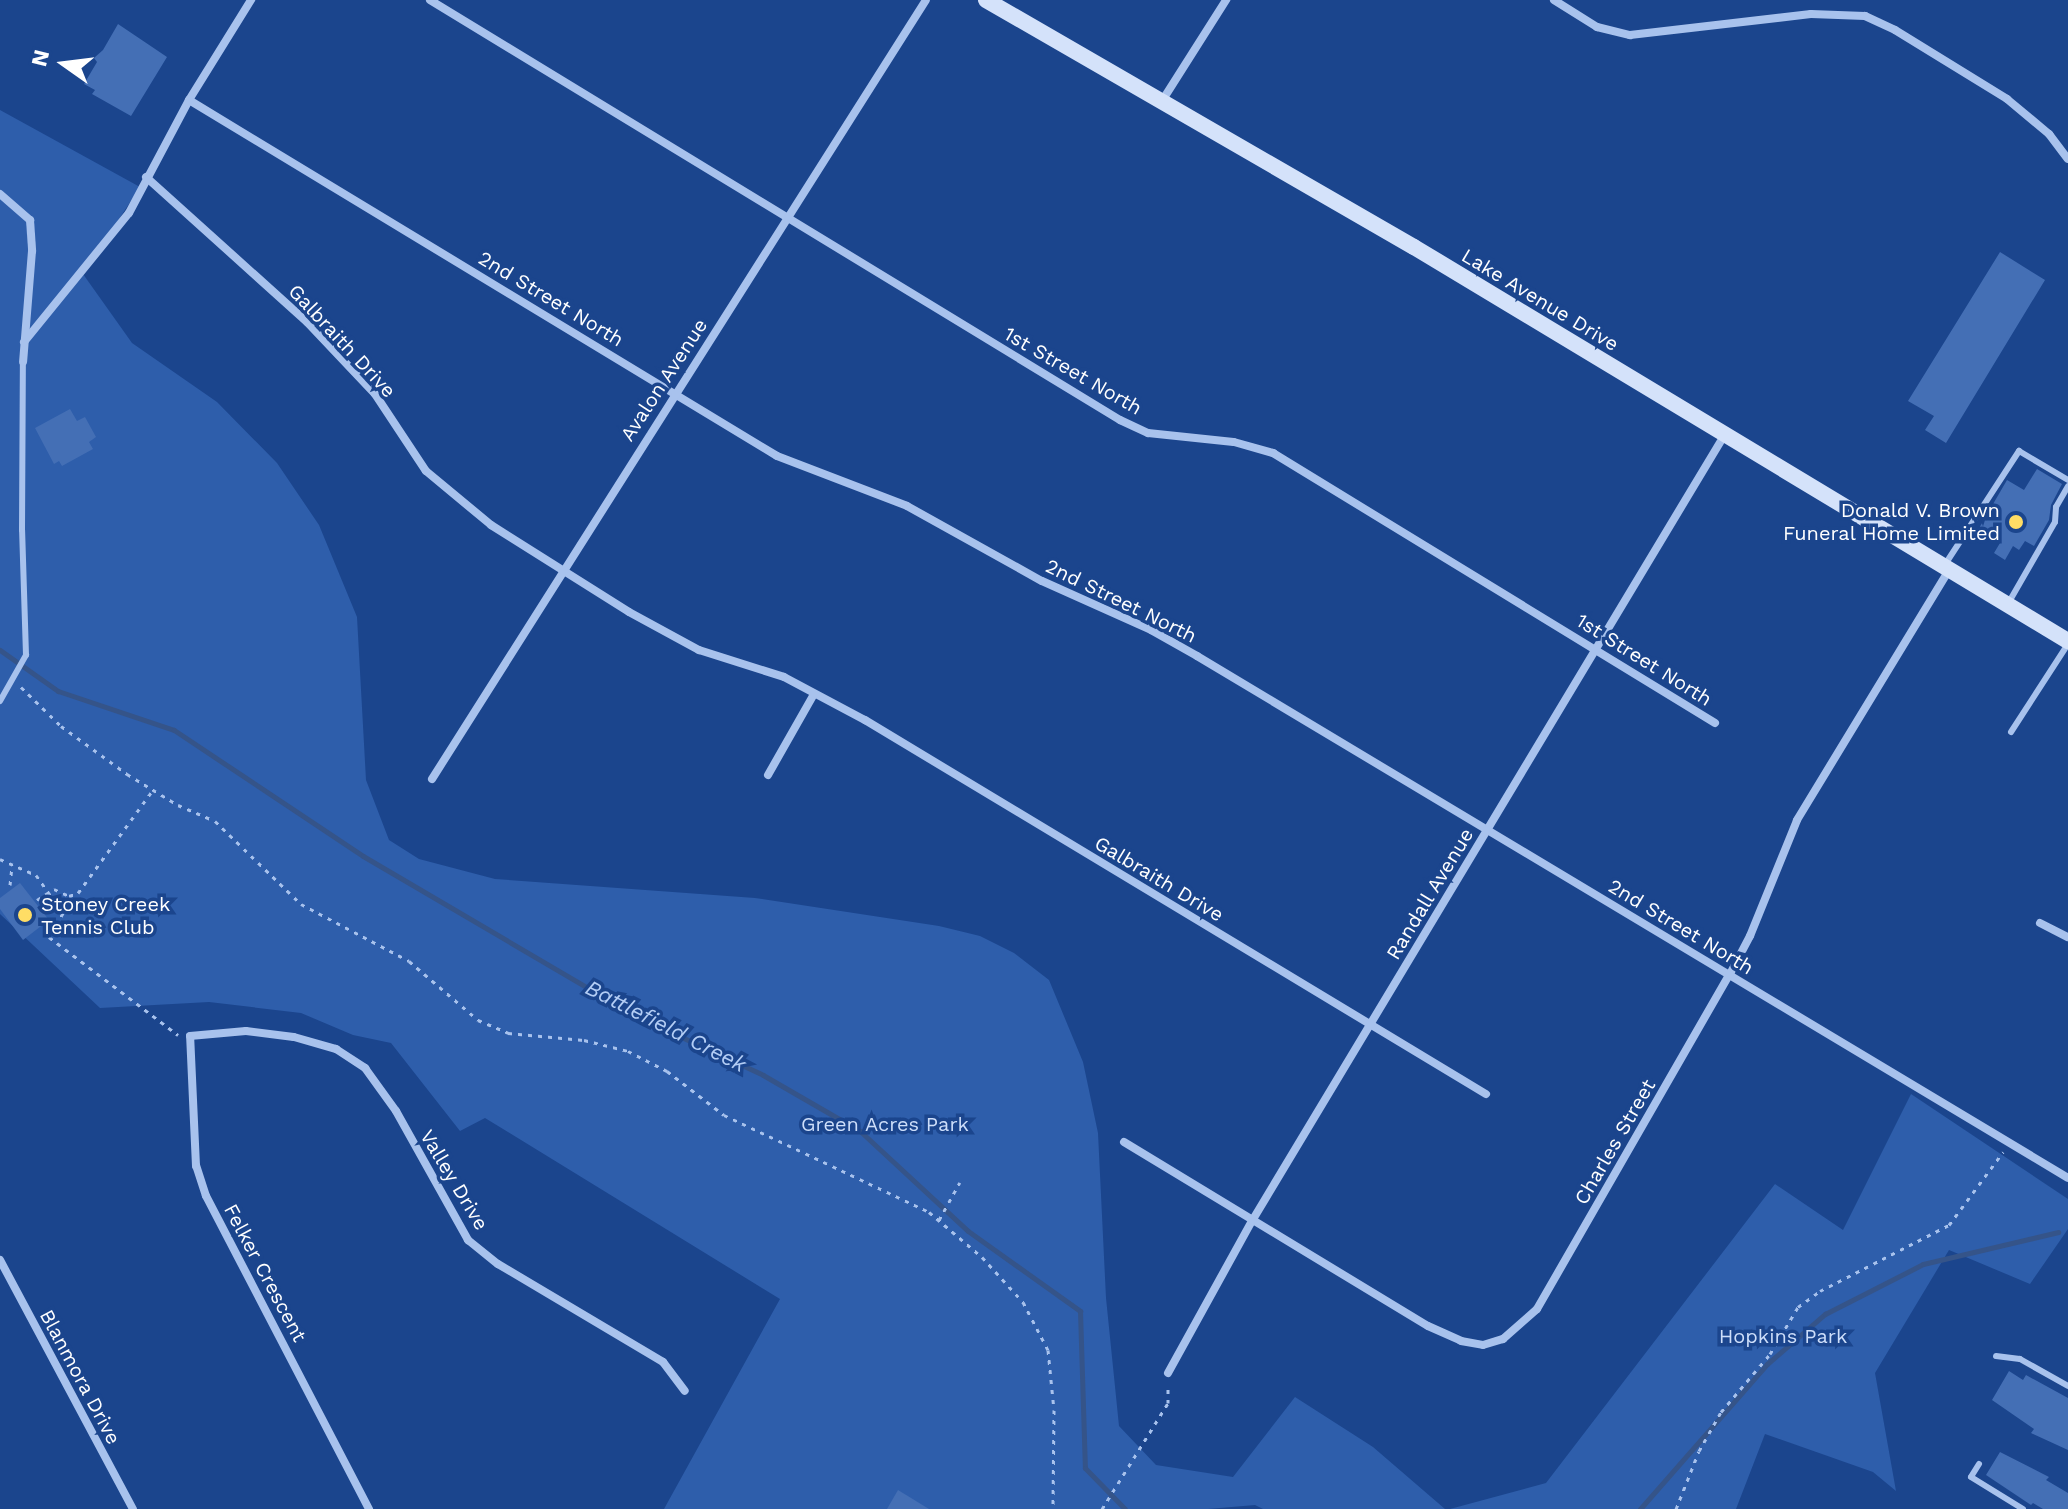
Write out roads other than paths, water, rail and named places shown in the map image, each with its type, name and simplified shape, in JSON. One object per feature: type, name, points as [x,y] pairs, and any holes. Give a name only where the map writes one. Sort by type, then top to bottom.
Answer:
[{"type":"street","points":[[24,342],[129,213],[189,100],[251,0]]},
{"type":"street","name":"1st Street North","points":[[430,0],[1120,420],[1148,433],[1234,442],[1273,453],[1597,648],[1715,723]]},
{"type":"street","name":"Avalon Avenue","points":[[432,779],[674,392],[926,0]]},
{"type":"street","name":"Lake Avenue Drive","points":[[986,0],[1427,255],[2068,643]]},
{"type":"street","points":[[1162,102],[1226,0]]},
{"type":"street","points":[[1554,0],[1597,27],[1630,35],[1811,14],[1865,16],[1895,30],[2007,99],[2049,134],[2068,159]]},
{"type":"street","name":"2nd Street North","points":[[189,100],[777,456],[907,506],[1087,604],[1151,630],[2066,1173]]},
{"type":"street","name":"Galbraith Drive","points":[[146,177],[307,322],[375,394],[426,471],[491,525],[699,650],[784,677],[865,720],[1486,1094]]},
{"type":"street","points":[[0,194],[30,220],[32,251],[23,362]]},
{"type":"street","name":"Randall Avenue","points":[[1168,1373],[1252,1221],[1725,434]]},
{"type":"street","name":"Charles Street","points":[[1124,1142],[1252,1221],[1461,1341],[1483,1345],[1503,1339],[1537,1309],[1730,974],[1750,936],[1797,820],[1946,568]]},
{"type":"street","points":[[768,775],[814,694]]},
{"type":"street","points":[[2040,923],[2068,937]]},
{"type":"street","name":"Valley Drive","points":[[190,1036],[246,1031],[294,1037],[336,1049],[365,1068],[396,1111],[468,1240],[498,1264],[663,1362],[685,1391]]},
{"type":"street","name":"Felker Crescent","points":[[190,1036],[196,1166],[206,1196],[369,1509]]},
{"type":"street","name":"Blanmora Drive","points":[[0,1260],[133,1509]]},
{"type":"lane","points":[[0,701],[26,655],[22,545],[23,362]]},
{"type":"lane","points":[[1946,568],[2019,451],[2068,480]]},
{"type":"lane","points":[[2007,605],[2055,522],[2056,507],[2068,486]]},
{"type":"lane","points":[[2011,732],[2068,643]]},
{"type":"lane","points":[[1996,1356],[2020,1359],[2068,1386]]},
{"type":"lane","points":[[1979,1464],[1971,1477],[2023,1509]]},
{"type":"waterway","name":"Battlefield Creek","points":[[0,650],[58,691],[174,730],[363,856],[634,1015],[763,1075],[860,1131],[968,1231],[1080,1311],[1085,1468],[1125,1509]]},
{"type":"waterway","points":[[1640,1509],[1767,1364],[1825,1314],[1923,1264],[2058,1232]]},
{"type":"place","name":"Donald V. Brown Funeral Home Limited","points":[[2016,522]]},
{"type":"place","name":"Stoney Creek Tennis Club","points":[[25,915]]},
{"type":"park label","name":"Green Acres Park","points":[[885,1124]]},
{"type":"park label","name":"Hopkins Park","points":[[1783,1336]]}]
